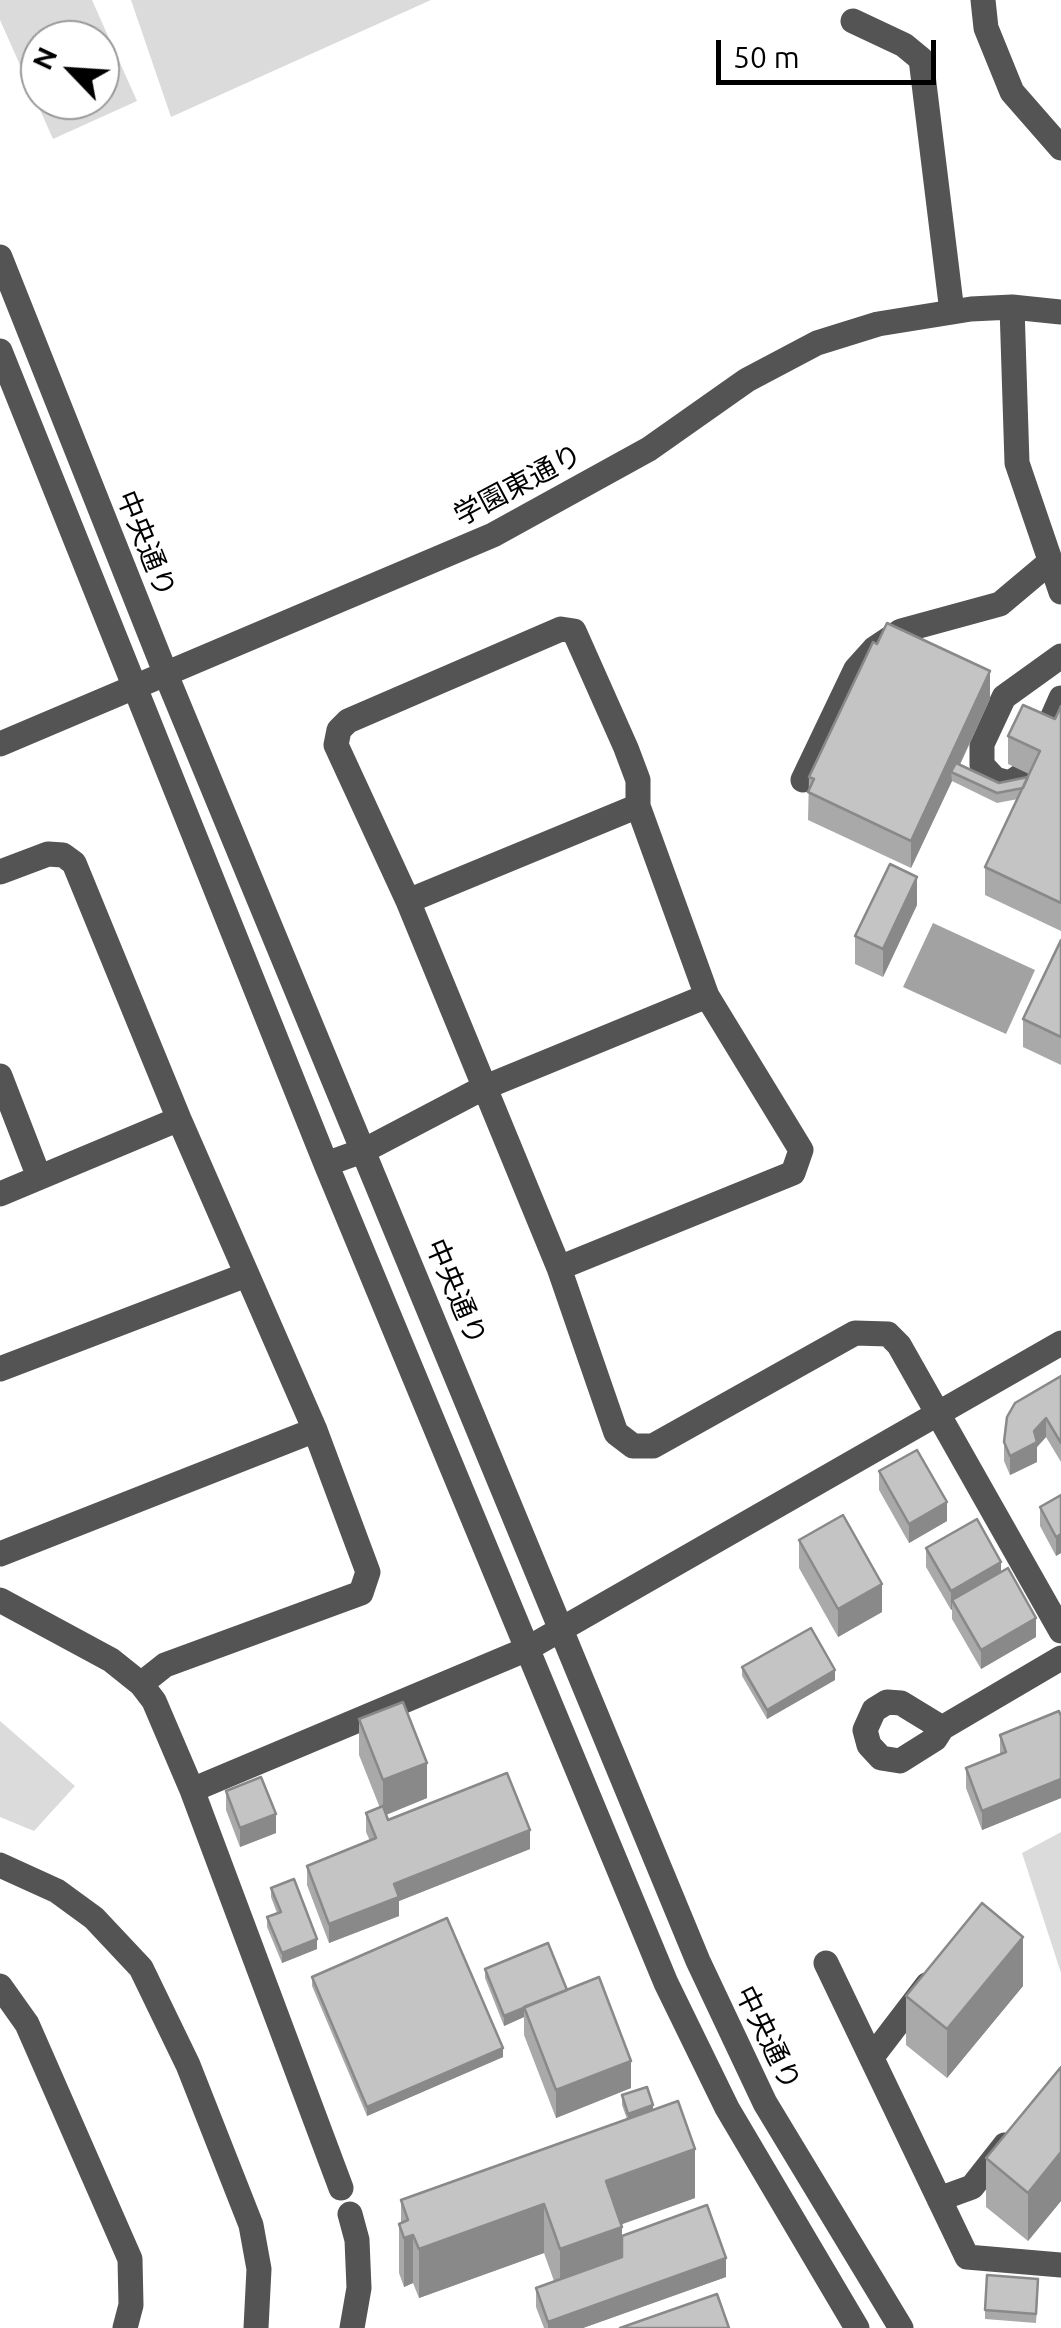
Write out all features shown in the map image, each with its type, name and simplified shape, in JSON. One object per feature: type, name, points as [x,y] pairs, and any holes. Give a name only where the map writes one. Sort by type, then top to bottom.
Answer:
[{"type":"street","points":[[984,0],[986,28],[1012,92],[1061,148]]},
{"type":"street","points":[[852,21],[904,45],[921,59],[952,312]]},
{"type":"street","name":"中央通り","points":[[0,258],[167,677],[564,1629],[698,1961],[765,2103],[901,2328]]},
{"type":"street","points":[[1012,306],[1016,463],[1061,592]]},
{"type":"street","name":"学園東通り","points":[[0,744],[167,677],[492,535],[649,449],[746,380],[817,343],[878,324],[952,312],[1012,306],[1061,312]]},
{"type":"street","points":[[0,351],[326,1164],[666,1983],[727,2108],[856,2328]]},
{"type":"street","points":[[803,780],[856,669],[874,649],[900,631],[1000,604],[1050,562]]},
{"type":"street","points":[[559,1268],[793,1173],[802,1150],[706,996],[638,806],[638,780],[626,748],[574,631],[561,630],[348,720],[339,730],[336,746],[408,902],[559,1268],[616,1433],[633,1446],[653,1446],[846,1338],[870,1331],[888,1334],[899,1344],[1061,1631]]},
{"type":"street","points":[[1026,772],[1010,783],[995,779],[982,765],[982,744],[1004,698],[1061,656]]},
{"type":"street","points":[[1042,741],[1061,698]]},
{"type":"street","points":[[408,902],[638,806]]},
{"type":"street","points":[[0,872],[48,854],[64,855],[74,863],[178,1118],[315,1430],[368,1572],[361,1592],[165,1665],[141,1684]]},
{"type":"street","points":[[326,1164],[365,1150],[484,1088],[706,996]]},
{"type":"street","points":[[0,1076],[39,1177]]},
{"type":"street","points":[[0,1194],[178,1118]]},
{"type":"street","points":[[0,1369],[246,1275]]},
{"type":"street","points":[[192,1790],[526,1650],[1061,1344]]},
{"type":"street","points":[[0,1554],[315,1430]]},
{"type":"street","points":[[0,1600],[111,1660],[141,1684],[154,1701],[192,1790],[340,2188]]},
{"type":"street","points":[[942,1728],[1061,1658]]},
{"type":"street","points":[[0,1865],[57,1891],[108,1930],[141,1968],[188,2065],[252,2225],[259,2269],[256,2328]]},
{"type":"street","points":[[826,1963],[968,2257],[1061,2265]]},
{"type":"street","points":[[872,2057],[927,1985]]},
{"type":"street","points":[[0,1986],[27,2024],[130,2259],[132,2305],[125,2328]]},
{"type":"street","points":[[940,2199],[972,2187],[1008,2141]]},
{"type":"street","points":[[350,2214],[357,2240],[359,2288],[352,2328]]},
{"type":"shaded area","points":[[0,0],[92,0],[101,20],[20,20],[20,65],[0,20]]},
{"type":"shaded area","points":[[131,0],[431,0],[171,117]]},
{"type":"shaded area","points":[[120,63],[137,101],[120,109]]},
{"type":"shaded area","points":[[45,120],[95,120],[53,139]]},
{"type":"shaded area","points":[[933,923],[1035,970],[1006,1034],[903,987]]},
{"type":"shaded area","points":[[0,1721],[75,1786],[34,1831],[0,1817]]},
{"type":"shaded area","points":[[1061,1832],[1061,1973],[1022,1853]]},
{"type":"building","points":[[887,623],[990,671],[911,841],[808,792],[814,779],[809,777],[873,642],[877,644]]},
{"type":"building","points":[[1023,705],[1055,719],[1061,706],[1061,903],[985,867],[1040,751],[1008,736]]},
{"type":"building","points":[[956,763],[999,783],[1028,777],[1023,788],[997,793],[951,772]]},
{"type":"building","points":[[890,864],[917,877],[883,949],[855,936]]},
{"type":"building","points":[[1061,940],[1061,1037],[1023,1019]]},
{"type":"building","points":[[1061,1376],[1061,1443],[1046,1418],[1034,1431],[1037,1442],[1010,1456],[1004,1442],[1007,1417],[1015,1403]]},
{"type":"building","points":[[917,1450],[947,1502],[909,1524],[879,1471]]},
{"type":"building","points":[[1061,1495],[1061,1534],[1056,1537],[1040,1507]]},
{"type":"building","points":[[843,1515],[882,1584],[838,1609],[799,1540]]},
{"type":"building","points":[[977,1519],[1001,1562],[951,1591],[926,1548]]},
{"type":"building","points":[[1008,1568],[1036,1618],[981,1650],[952,1600]]},
{"type":"building","points":[[811,1628],[835,1670],[767,1710],[742,1667]]},
{"type":"building","points":[[403,1702],[427,1763],[383,1780],[359,1719]]},
{"type":"building","points":[[1059,1711],[1061,1779],[982,1811],[966,1768],[1006,1752],[1000,1735]]},
{"type":"building","points":[[507,1773],[530,1830],[394,1884],[399,1897],[329,1924],[307,1866],[376,1838],[366,1813],[383,1806],[388,1820]]},
{"type":"building","points":[[261,1777],[276,1814],[240,1828],[226,1791]]},
{"type":"building","points":[[294,1879],[317,1939],[282,1953],[267,1917],[281,1912],[271,1888]]},
{"type":"building","points":[[982,1903],[1023,1937],[947,2029],[906,1996]]},
{"type":"building","points":[[447,1918],[503,2048],[367,2107],[312,1977]]},
{"type":"building","points":[[548,1943],[567,1990],[504,2016],[485,1969]]},
{"type":"building","points":[[599,1977],[631,2061],[556,2090],[524,2007]]},
{"type":"building","points":[[1061,2067],[1061,2152],[1028,2193],[986,2158]]},
{"type":"building","points":[[647,2087],[653,2105],[628,2114],[622,2095]]},
{"type":"building","points":[[678,2101],[695,2149],[606,2181],[622,2227],[560,2249],[544,2204],[419,2249],[413,2235],[404,2238],[399,2224],[408,2220],[401,2200]]},
{"type":"building","points":[[707,2205],[726,2258],[548,2322],[536,2288],[622,2257],[622,2236]]},
{"type":"building","points":[[987,2275],[1038,2279],[1036,2314],[985,2310]]},
{"type":"building","points":[[717,2294],[729,2328],[620,2328]]}]
